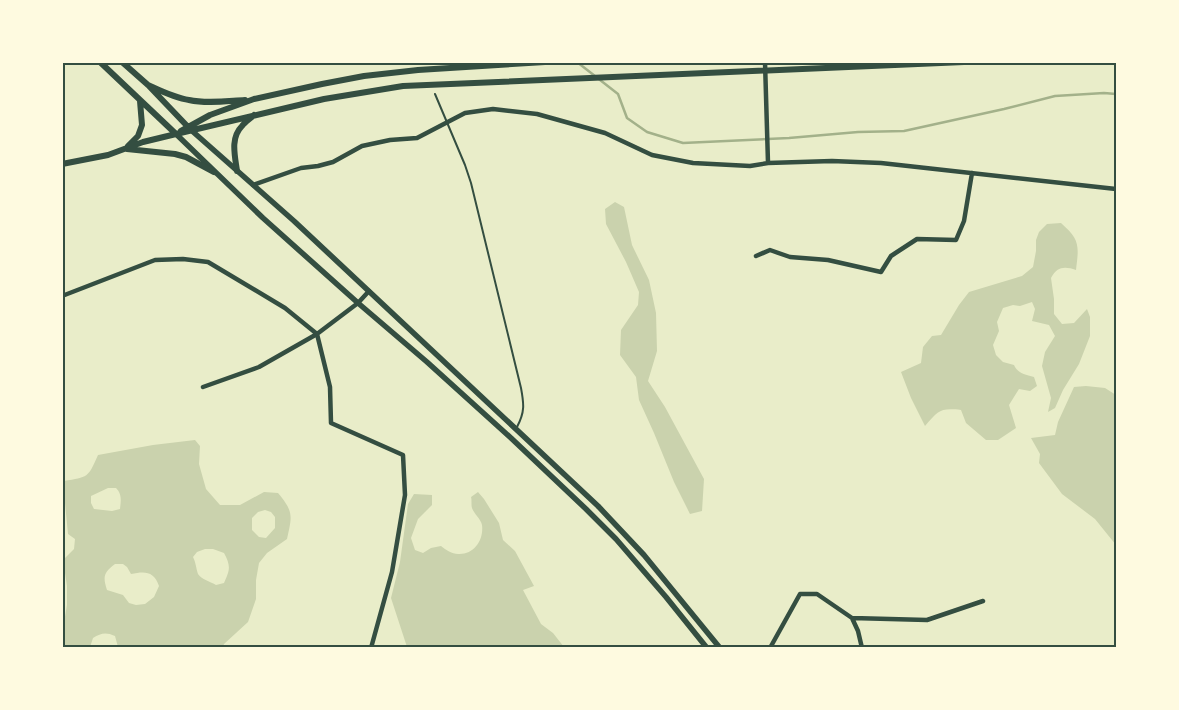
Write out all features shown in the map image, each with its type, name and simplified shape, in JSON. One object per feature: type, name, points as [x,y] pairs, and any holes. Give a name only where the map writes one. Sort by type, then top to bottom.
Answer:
[{"type":"main road","points":[[100,62],[176,134]]},
{"type":"main road","points":[[122,62],[148,85],[189,128]]},
{"type":"main road","points":[[62,164],[108,155],[143,142],[176,134],[210,115],[254,99],[322,84],[364,76],[418,70],[545,62]]},
{"type":"main road","points":[[189,128],[324,99],[403,86],[964,62]]},
{"type":"main road","points":[[148,85],[170,95],[190,100],[212,102],[254,99]]},
{"type":"main road","points":[[125,148],[138,136],[142,125],[140,100]]},
{"type":"main road","points":[[237,171],[234,138],[240,127],[254,115]]},
{"type":"main road","points":[[125,148],[175,154],[186,157],[214,172]]},
{"type":"street","points":[[765,62],[768,160]]},
{"type":"street","points":[[253,185],[301,168],[334,162],[362,146],[390,140],[417,138],[465,113],[493,109],[537,114],[605,133],[652,155],[694,163],[750,166],[768,160],[882,163],[1116,189]]},
{"type":"street","points":[[189,128],[294,221],[598,506],[638,548],[720,648]]},
{"type":"street","points":[[176,134],[263,218],[434,368],[586,508],[616,539],[707,648]]},
{"type":"street","points":[[756,256],[770,250],[790,257],[828,260],[881,272],[891,256],[917,239],[956,240],[964,221],[972,172]]},
{"type":"street","points":[[62,296],[155,260],[183,259],[208,262],[285,308],[317,334],[330,387],[331,423],[403,455],[405,495],[392,572],[371,648]]},
{"type":"street","points":[[204,387],[259,366],[317,334],[358,303],[369,291]]},
{"type":"street","points":[[770,648],[800,594],[817,594],[852,618],[858,631],[862,648]]},
{"type":"street","points":[[852,618],[928,620],[983,601]]},
{"type":"lane","points":[[434,94],[471,183],[521,388],[524,410],[516,429]]},
{"type":"green space","points":[[615,202],[624,207],[632,245],[649,280],[656,313],[657,351],[648,381],[665,407],[704,479],[702,511],[690,514],[674,482],[639,400],[636,377],[620,355],[621,330],[638,305],[639,292],[606,224],[605,209]]},
{"type":"green space","points":[[1061,223],[1075,239],[1078,254],[1076,270],[1061,268],[1051,278],[1054,314],[1062,324],[1074,323],[1087,309],[1090,317],[1090,336],[1079,364],[1063,390],[1055,408],[1048,412],[1051,398],[1042,366],[1045,352],[1055,336],[1049,325],[1032,321],[1035,309],[1032,302],[1003,308],[997,322],[999,331],[993,345],[996,355],[1003,362],[1014,365],[1020,372],[1034,377],[1037,386],[1030,391],[1019,389],[1009,405],[1016,428],[998,440],[986,440],[966,423],[961,410],[954,409],[940,411],[925,426],[901,372],[921,363],[923,347],[932,336],[941,335],[969,292],[1022,276],[1033,267],[1036,240],[1039,232],[1047,224]]},
{"type":"green space","points":[[1074,387],[1105,388],[1116,395],[1116,545],[1095,519],[1062,494],[1039,463],[1040,454],[1031,438],[1055,435],[1058,422]]},
{"type":"green space","points":[[195,440],[200,446],[199,464],[206,489],[220,505],[240,505],[264,492],[278,493],[287,505],[291,519],[287,539],[267,553],[259,563],[256,580],[256,599],[248,622],[223,647],[118,647],[115,636],[101,634],[93,638],[90,647],[63,647],[67,586],[63,560],[74,549],[75,539],[68,534],[63,499],[63,483],[64,481],[86,475],[92,468],[98,455]],"holes":[[[108,488],[116,488],[121,500],[120,509],[112,511],[94,509],[91,503],[91,496]],[[265,510],[271,512],[275,517],[275,528],[266,538],[259,537],[252,530],[252,518],[258,512]],[[213,549],[224,553],[229,568],[224,583],[216,585],[199,576],[193,557],[197,552]],[[115,564],[123,564],[131,574],[141,572],[152,575],[159,586],[154,597],[145,604],[136,605],[129,603],[123,595],[107,590],[105,576]]]},
{"type":"green space","points":[[478,492],[499,523],[503,540],[515,551],[534,586],[523,590],[541,624],[553,633],[564,647],[407,647],[391,598],[400,562],[408,504],[414,494],[432,495],[432,505],[418,519],[411,538],[415,550],[423,553],[431,548],[441,546],[454,553],[464,554],[477,546],[480,541],[482,525],[473,510],[471,497]]},
{"type":"waterway","points":[[247,62],[256,62]]},
{"type":"waterway","points":[[577,62],[618,94],[627,118],[647,132],[683,143],[904,131],[1055,96],[1116,94]]}]
